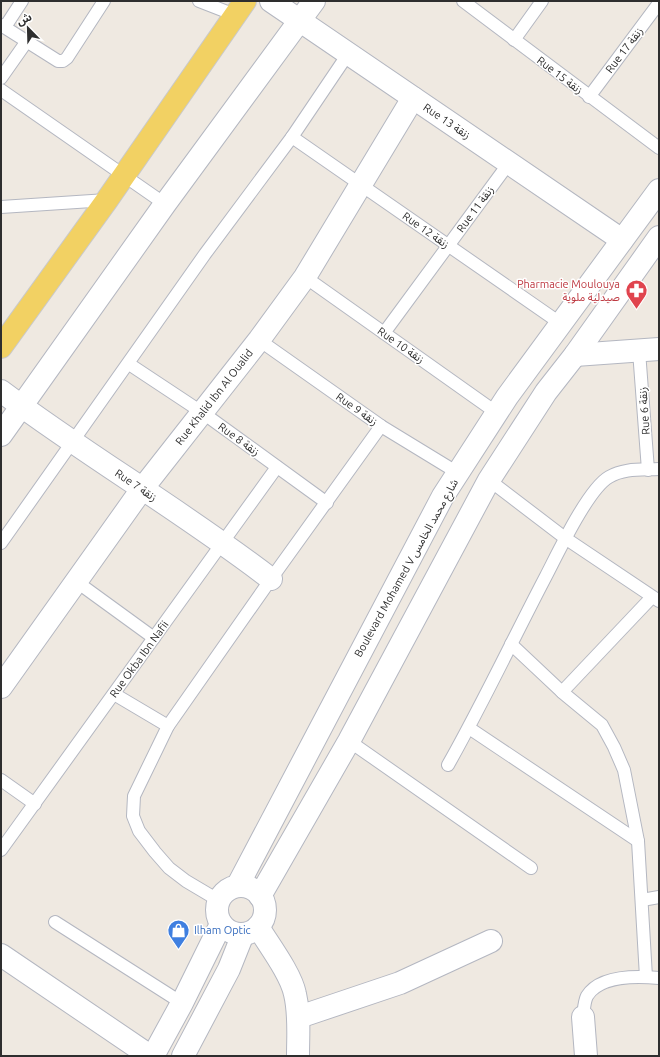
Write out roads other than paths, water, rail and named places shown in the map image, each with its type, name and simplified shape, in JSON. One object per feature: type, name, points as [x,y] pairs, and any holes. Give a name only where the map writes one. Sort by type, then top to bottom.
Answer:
[{"type":"main road","points":[[1,347],[107,200],[240,8]]},
{"type":"street","name":"Rue 13 زنقة","points":[[271,1],[622,240]]},
{"type":"street","points":[[1,435],[165,204],[314,1]]},
{"type":"street","name":"Rue Khalid Ibn Al Oualid","points":[[1,686],[77,582],[142,489],[203,413],[305,277],[413,98]]},
{"type":"street","name":"Boulevard Mohamed V شارع محمد الخامس","points":[[238,885],[443,496],[497,413],[560,323],[659,190]]},
{"type":"street","points":[[260,896],[348,741],[489,480],[546,392],[575,355],[659,237]]},
{"type":"street","points":[[575,355],[649,350]]},
{"type":"street","name":"Rue 7 زنقة","points":[[1,392],[223,543],[271,579]]},
{"type":"street","points":[[183,1056],[250,930],[263,920],[265,912],[260,896],[254,890],[238,885],[223,892],[218,900],[217,912],[221,924],[227,930],[250,930],[281,964],[295,993],[298,1017],[298,1056]]},
{"type":"street","points":[[1,955],[151,1056],[182,1003],[221,924]]},
{"type":"street","points":[[298,1017],[400,983],[491,941]]},
{"type":"street","points":[[583,1017],[586,1056]]},
{"type":"lane","points":[[22,1],[3,26],[58,61],[63,62],[68,58],[104,1]]},
{"type":"lane","points":[[199,1],[240,8]]},
{"type":"lane","name":"Rue 15 زنقة","points":[[463,1],[659,148]]},
{"type":"lane","points":[[514,40],[542,1]]},
{"type":"lane","name":"Rue 17 زنقة","points":[[589,97],[659,3]]},
{"type":"lane","points":[[1,78],[27,41]]},
{"type":"lane","points":[[1,543],[129,364],[205,254],[292,137],[348,54]]},
{"type":"lane","points":[[1,90],[165,204]]},
{"type":"lane","name":"Rue 12 زنقة","points":[[292,137],[560,323]]},
{"type":"lane","name":"Rue 11 زنقة","points":[[384,333],[509,162]]},
{"type":"lane","points":[[1,207],[107,200]]},
{"type":"lane","name":"Rue 10 زنقة","points":[[305,277],[497,413]]},
{"type":"lane","name":"Rue 9 زنقة","points":[[259,340],[381,426],[458,473]]},
{"type":"lane","name":"Rue 6 زنقة","points":[[649,350],[653,470]]},
{"type":"lane","name":"Rue 8 زنقة","points":[[129,364],[203,413],[327,503]]},
{"type":"lane","points":[[218,900],[186,881],[169,868],[139,831],[133,816],[134,796],[168,726],[381,426]]},
{"type":"lane","name":"Rue Okba Ibn Nafii","points":[[1,850],[278,467]]},
{"type":"lane","points":[[448,765],[469,728],[565,538],[592,493],[608,477],[625,470],[653,470]]},
{"type":"lane","points":[[489,480],[565,538],[656,599],[562,692]]},
{"type":"lane","points":[[77,582],[154,638]]},
{"type":"lane","points":[[511,644],[562,692],[602,724],[624,770],[638,841],[646,977]]},
{"type":"lane","points":[[114,694],[168,726]]},
{"type":"lane","points":[[469,728],[638,841]]},
{"type":"lane","points":[[348,741],[530,868]]},
{"type":"lane","points":[[1,780],[34,804]]},
{"type":"lane","points":[[642,900],[659,898]]},
{"type":"lane","points":[[55,922],[182,1003]]},
{"type":"lane","points":[[583,1017],[586,997],[599,984],[612,980],[646,977],[659,978]]},
{"type":"place","name":"Pharmacie Moulouya صيدلية ملوية","points":[[636,310]]},
{"type":"place","name":"Ilham Optic","points":[[178,950]]}]
